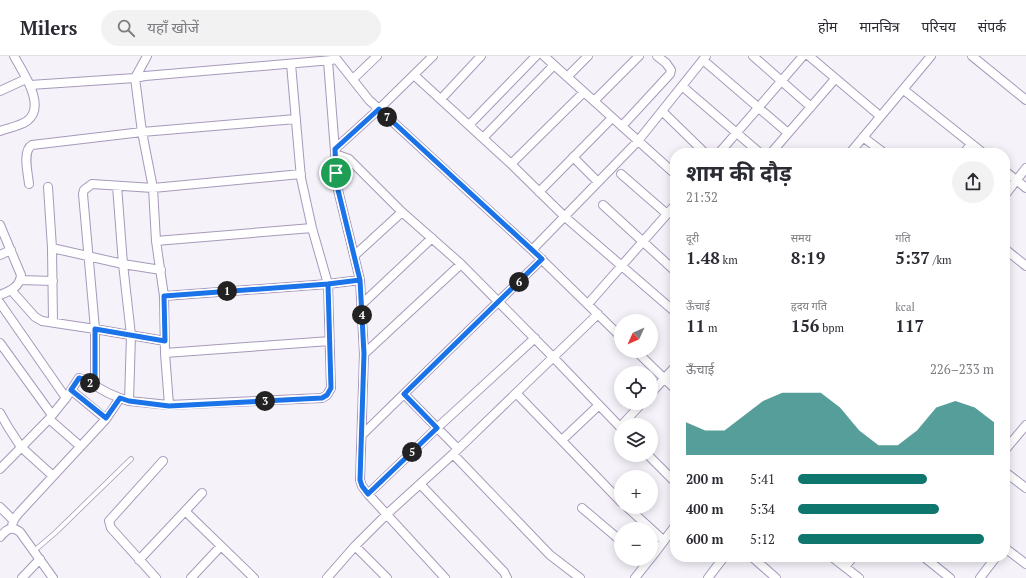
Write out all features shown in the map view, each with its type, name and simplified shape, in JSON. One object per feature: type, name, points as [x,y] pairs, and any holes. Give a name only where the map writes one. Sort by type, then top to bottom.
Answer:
[{"type":"street","points":[[0,131],[25,122],[32,117],[35,110],[36,102],[28,82],[14,56]]},
{"type":"street","points":[[147,56],[135,78],[142,132],[153,188],[156,241],[164,296],[165,352],[169,406]]},
{"type":"street","points":[[353,79],[377,56]]},
{"type":"street","points":[[335,151],[433,56]]},
{"type":"street","points":[[441,99],[481,56]]},
{"type":"street","points":[[469,125],[536,56]]},
{"type":"street","points":[[544,56],[670,170]]},
{"type":"street","points":[[567,77],[588,56]]},
{"type":"street","points":[[594,101],[639,56]]},
{"type":"street","points":[[622,126],[667,78],[671,70],[666,63],[657,56]]},
{"type":"street","points":[[666,63],[671,56]]},
{"type":"street","points":[[754,56],[811,107]]},
{"type":"street","points":[[724,148],[803,56]]},
{"type":"street","points":[[809,56],[880,116]]},
{"type":"street","points":[[854,148],[931,56]]},
{"type":"street","points":[[972,56],[1026,100]]},
{"type":"street","points":[[532,250],[638,141],[705,58],[788,133]]},
{"type":"street","points":[[0,91],[28,82],[135,78],[333,59]]},
{"type":"street","points":[[333,59],[353,79],[369,100],[542,259],[614,330]]},
{"type":"street","points":[[333,59],[330,94],[338,190],[360,280],[364,354],[360,480],[362,486],[368,494],[446,578]]},
{"type":"street","points":[[0,469],[50,417],[66,398],[79,378],[129,401],[169,406],[322,398],[327,395],[331,388],[328,284],[312,228],[301,174],[291,64]]},
{"type":"street","points":[[483,138],[554,65]]},
{"type":"street","points":[[414,75],[511,164],[565,217],[670,308]]},
{"type":"street","points":[[775,148],[836,79]]},
{"type":"street","points":[[682,86],[754,148]]},
{"type":"street","points":[[904,90],[976,148]]},
{"type":"street","points":[[511,164],[584,92]]},
{"type":"street","points":[[662,112],[700,148]]},
{"type":"street","points":[[539,192],[612,118]]},
{"type":"street","points":[[29,184],[26,152],[28,147],[32,145],[142,132],[296,119]]},
{"type":"street","points":[[863,137],[877,148]]},
{"type":"street","points":[[968,148],[971,144]]},
{"type":"street","points":[[335,151],[348,159],[402,212],[461,264],[553,356],[614,420]]},
{"type":"street","points":[[573,157],[598,182]]},
{"type":"street","points":[[1010,189],[1026,168]]},
{"type":"street","points":[[95,386],[95,329],[83,194],[84,190],[92,184],[153,188],[301,174]]},
{"type":"street","points":[[621,174],[667,214]]},
{"type":"street","points":[[1010,176],[1026,188]]},
{"type":"street","points":[[117,186],[123,264],[131,335],[129,401]]},
{"type":"street","points":[[48,187],[52,248],[54,322]]},
{"type":"street","points":[[604,205],[670,266]]},
{"type":"street","points":[[588,304],[670,211]]},
{"type":"street","points":[[354,256],[402,212]]},
{"type":"street","points":[[0,225],[20,275],[18,285],[0,295]]},
{"type":"street","points":[[156,241],[312,228]]},
{"type":"street","points":[[361,305],[432,238]]},
{"type":"street","points":[[52,248],[123,264],[161,270]]},
{"type":"street","points":[[0,255],[11,250]]},
{"type":"street","points":[[1010,253],[1026,266]]},
{"type":"street","points":[[362,434],[542,259]]},
{"type":"street","points":[[364,354],[461,264]]},
{"type":"street","points":[[20,280],[53,281]]},
{"type":"street","points":[[164,296],[328,284],[360,280]]},
{"type":"street","points":[[11,290],[38,320],[165,341]]},
{"type":"street","points":[[0,303],[66,398]]},
{"type":"street","points":[[326,578],[387,514],[421,485],[598,314]]},
{"type":"street","points":[[368,494],[535,338]]},
{"type":"street","points":[[165,352],[330,341]]},
{"type":"street","points":[[0,343],[50,417],[80,446]]},
{"type":"street","points":[[643,358],[670,385]]},
{"type":"street","points":[[658,385],[670,372]]},
{"type":"street","points":[[71,390],[106,418]]},
{"type":"street","points":[[516,393],[614,495]]},
{"type":"street","points":[[404,394],[437,428],[455,452],[550,555],[580,578]]},
{"type":"street","points":[[0,537],[13,524],[19,513],[106,418],[120,398]]},
{"type":"street","points":[[562,440],[599,405]]},
{"type":"street","points":[[629,418],[636,410]]},
{"type":"street","points":[[0,413],[21,447],[53,476]]},
{"type":"street","points":[[1010,444],[1026,425]]},
{"type":"street","points":[[156,578],[111,528],[109,521],[163,461]]},
{"type":"street","points":[[655,462],[670,477]]},
{"type":"street","points":[[1010,476],[1026,488]]},
{"type":"street","points":[[421,485],[504,572],[507,578]]},
{"type":"street","points":[[139,560],[202,493]]},
{"type":"street","points":[[0,508],[20,532],[53,578]]},
{"type":"street","points":[[582,508],[614,535]]},
{"type":"street","points":[[185,511],[254,578]]},
{"type":"street","points":[[634,514],[643,522]]},
{"type":"street","points":[[658,548],[670,533]]},
{"type":"street","points":[[658,535],[664,541]]},
{"type":"street","points":[[191,578],[221,546]]},
{"type":"street","points":[[355,546],[386,578]]},
{"type":"street","points":[[1010,552],[1026,564]]},
{"type":"street","points":[[22,578],[40,559]]},
{"type":"street","points":[[708,578],[720,562]]},
{"type":"street","points":[[758,562],[776,578]]},
{"type":"street","points":[[838,562],[859,578]]},
{"type":"street","points":[[845,567],[849,562]]},
{"type":"street","points":[[930,562],[950,578]]},
{"type":"street","points":[[980,578],[992,562]]},
{"type":"street","points":[[635,578],[644,566]]},
{"type":"lane","points":[[34,551],[55,533],[131,459]]},
{"type":"route","points":[[336,173],[335,149],[379,109],[542,259],[404,394],[437,428],[368,494],[362,486],[360,480],[364,354],[360,280],[328,284],[331,388],[327,395],[322,398],[169,406],[129,401],[120,398],[106,418],[71,390],[79,378],[95,386],[95,329],[165,341],[164,296],[328,284],[360,280],[338,190],[336,173]]}]
